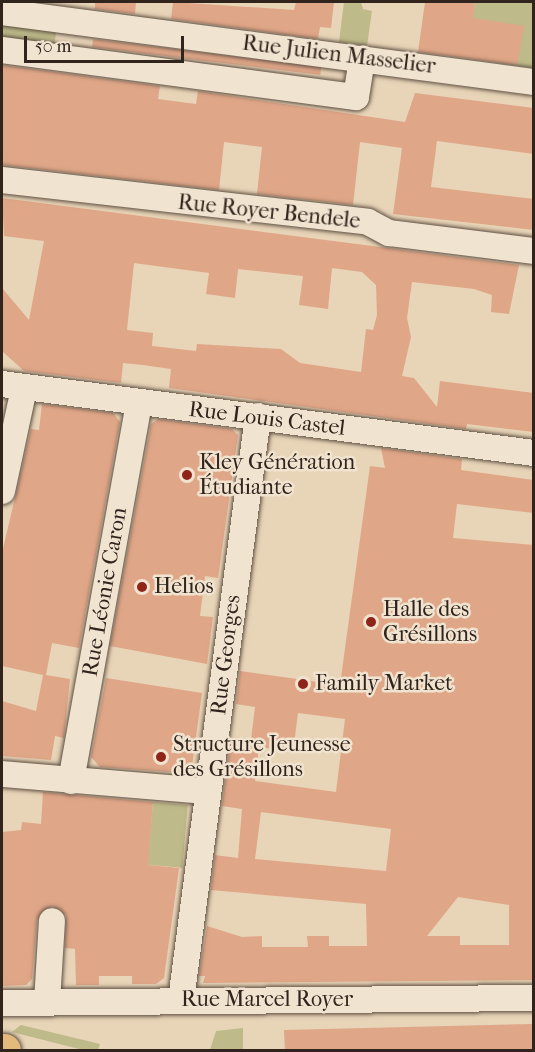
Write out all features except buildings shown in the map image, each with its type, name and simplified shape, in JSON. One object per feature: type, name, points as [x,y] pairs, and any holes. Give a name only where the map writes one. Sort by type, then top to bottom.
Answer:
[{"type":"street","name":"Rue Julien Masselier","points":[[2,12],[534,82]]},
{"type":"street","points":[[2,50],[356,97],[362,58]]},
{"type":"street","name":"Rue Royer Bendele","points":[[2,180],[368,222],[389,232],[534,251]]},
{"type":"street","points":[[2,491],[13,386]]},
{"type":"street","name":"Rue Louis Castel","points":[[13,386],[534,453]]},
{"type":"street","name":"Rue Léonie Caron","points":[[70,781],[139,404]]},
{"type":"street","name":"Rue Georges","points":[[181,1000],[205,791],[212,774],[258,416]]},
{"type":"street","points":[[2,774],[205,791]]},
{"type":"street","points":[[47,1002],[52,921]]},
{"type":"street","name":"Rue Marcel Royer","points":[[2,1003],[534,998]]},
{"type":"shaded area","points":[[344,2],[361,2],[363,9],[372,11],[367,46],[339,42]]},
{"type":"shaded area","points":[[475,2],[533,2],[533,68],[466,58]]},
{"type":"shaded area","points":[[2,21],[57,28],[54,49],[2,42]]},
{"type":"shaded area","points":[[153,802],[188,805],[182,868],[148,865]]},
{"type":"shaded area","points":[[21,1025],[100,1044],[98,1050],[83,1050],[12,1032]]},
{"type":"shaded area","points":[[243,1028],[243,1050],[210,1050],[216,1031]]},
{"type":"place","name":"Kley Génération Étudiante","points":[[187,475]]},
{"type":"place","name":"Helios","points":[[142,587]]},
{"type":"place","name":"Halle des Grésillons","points":[[371,622]]},
{"type":"place","name":"Family Market","points":[[303,684]]},
{"type":"place","name":"Structure Jeunesse des Grésillons","points":[[161,757]]}]
